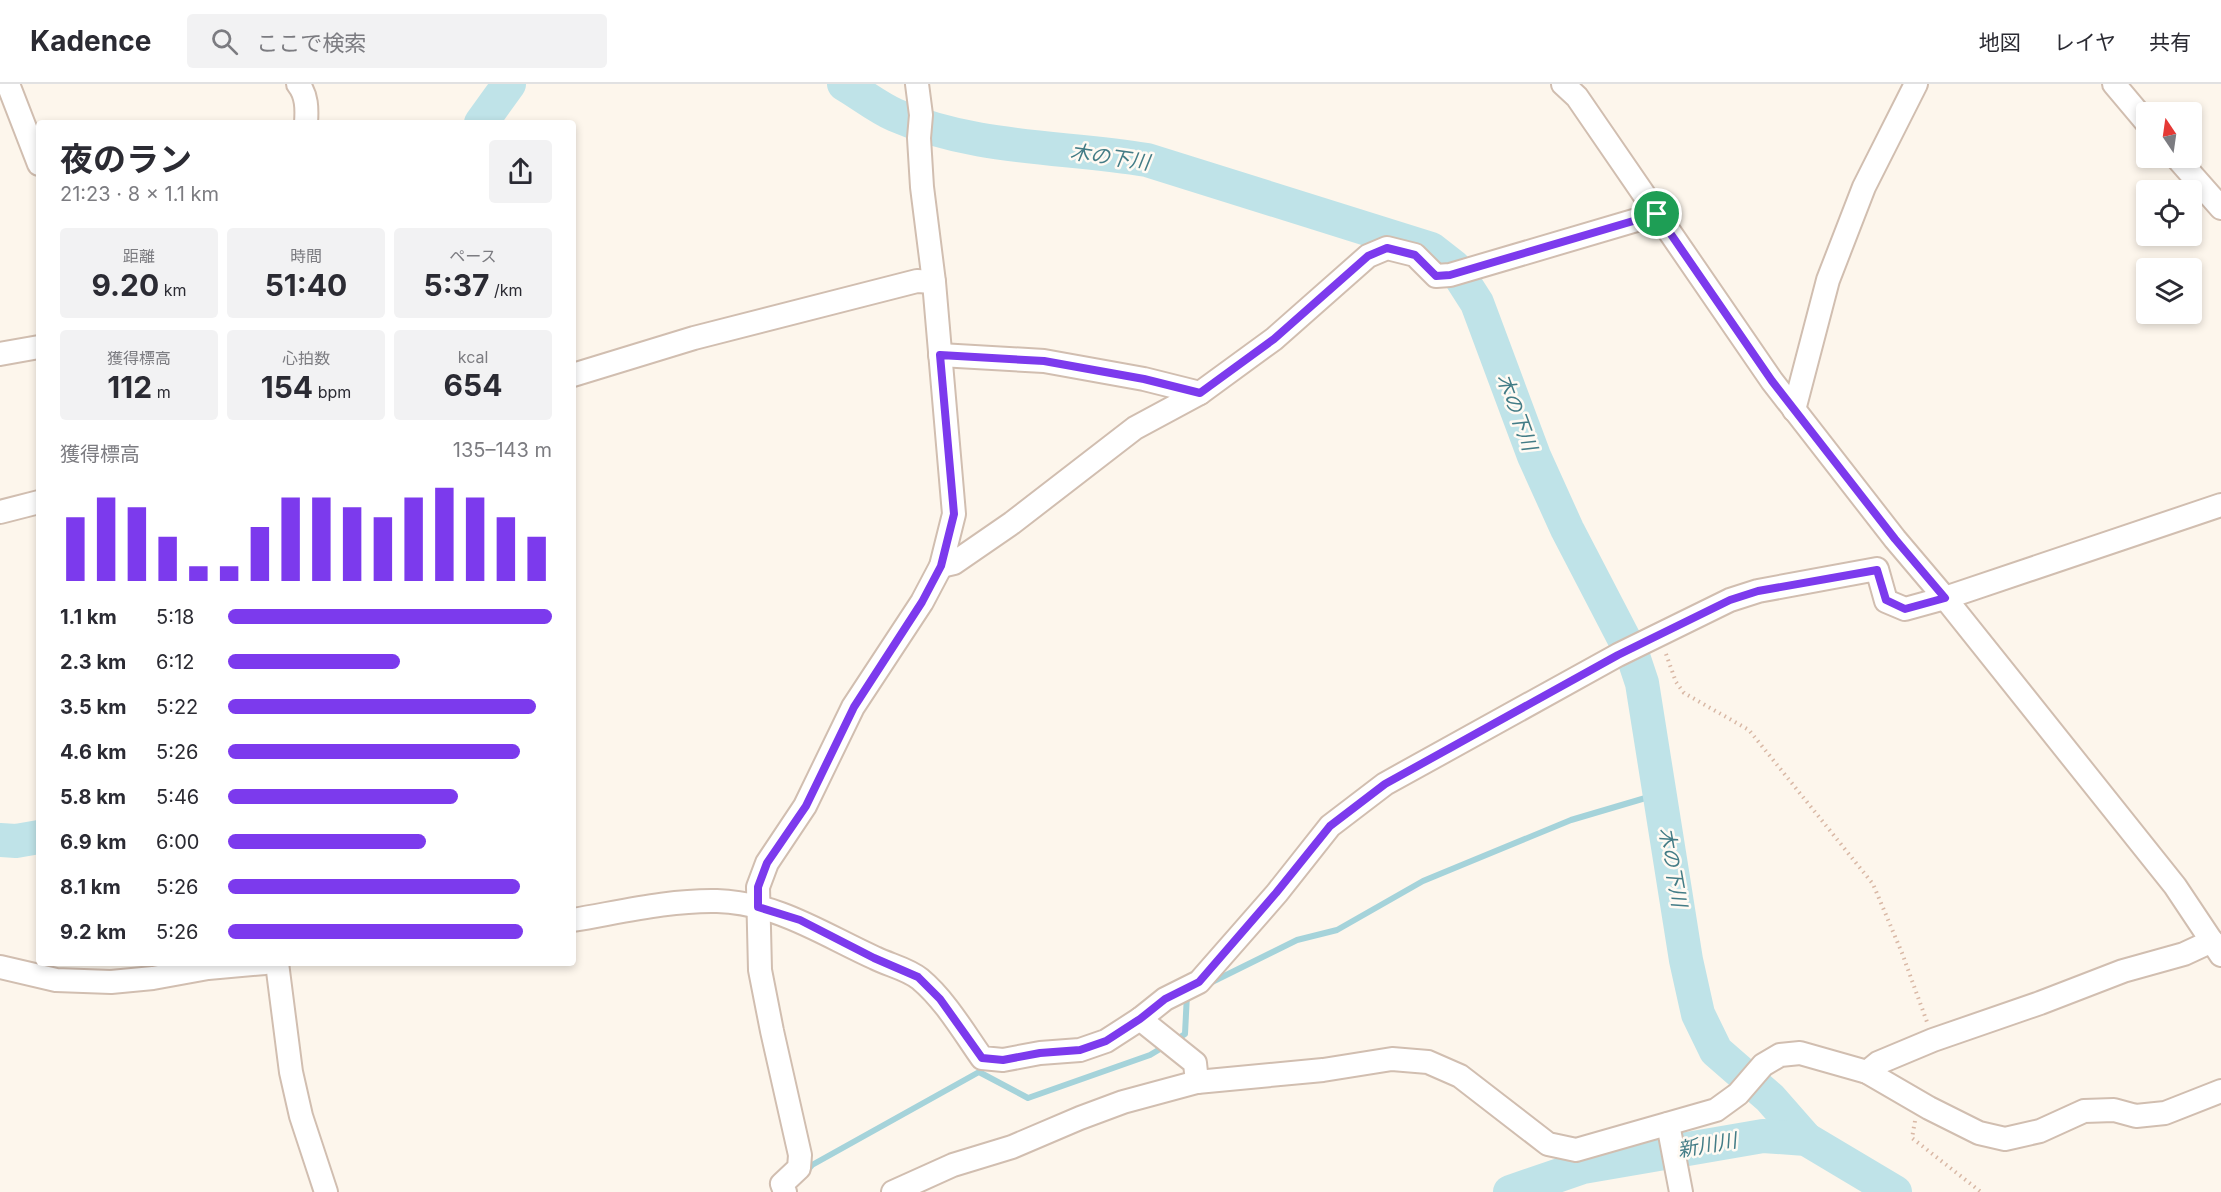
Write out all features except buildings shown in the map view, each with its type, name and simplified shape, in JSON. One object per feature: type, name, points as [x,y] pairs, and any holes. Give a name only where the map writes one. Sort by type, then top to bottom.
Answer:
[{"type":"street","points":[[8,84],[36,156]]},
{"type":"street","points":[[298,84],[302,88],[307,107],[306,120]]},
{"type":"street","points":[[784,1190],[782,1184],[799,1168],[800,1155],[760,970],[758,887],[767,863],[806,806],[854,707],[922,602],[941,566],[954,514],[934,282],[922,187],[919,138],[921,115],[917,84]]},
{"type":"street","points":[[1563,84],[1577,97],[1772,381],[1895,539],[1945,598],[2175,886],[2216,948],[2184,954],[2123,971],[1934,1040],[1878,1063],[1867,1072]]},
{"type":"street","points":[[1794,410],[1828,280],[1864,187],[1916,84]]},
{"type":"street","points":[[2114,84],[2136,110]]},
{"type":"street","points":[[2186,168],[2221,208]]},
{"type":"street","points":[[941,566],[954,563],[1012,524],[1135,428],[1200,393],[1274,339],[1368,256],[1387,248],[1415,255],[1436,276],[1460,272],[1657,214]]},
{"type":"street","points":[[576,374],[694,338],[917,281],[934,282]]},
{"type":"street","points":[[0,354],[36,348]]},
{"type":"street","points":[[940,355],[1044,361],[1144,379],[1200,393]]},
{"type":"street","points":[[0,512],[36,503]]},
{"type":"street","points":[[576,920],[681,902],[720,901],[758,907],[800,920],[874,958],[918,977],[940,999],[982,1058],[1003,1060],[1040,1053],[1080,1050],[1106,1041],[1165,999],[1199,982],[1262,910],[1330,826],[1385,784],[1618,655],[1730,600],[1758,591],[1877,570],[1886,600],[1905,609],[1945,598],[2221,505]]},
{"type":"street","points":[[0,967],[56,980],[111,982],[231,966]]},
{"type":"street","points":[[278,966],[291,1072],[301,1116],[326,1192]]},
{"type":"street","points":[[1140,1019],[1196,1063],[1197,1082]]},
{"type":"street","points":[[893,1192],[953,1165],[1012,1147],[1123,1102],[1197,1082],[1323,1070],[1392,1059],[1428,1062],[1460,1076],[1548,1144],[1576,1150],[1670,1129],[1716,1110],[1738,1094],[1763,1065],[1780,1055],[1800,1053],[1867,1072],[1918,1102],[1979,1133],[2005,1139],[2040,1131],[2084,1111],[2114,1110],[2136,1116],[2165,1113],[2221,1090]]},
{"type":"street","points":[[1670,1129],[1681,1192]]},
{"type":"path","points":[[1649,640],[1684,693],[1749,730],[1873,884],[1902,953],[1934,1040]]},
{"type":"path","points":[[1918,1102],[1912,1138],[1981,1192]]},
{"type":"waterway","name":"木の下川","points":[[483,120],[509,84]]},
{"type":"waterway","name":"木の下川","points":[[844,84],[888,112],[925,126],[988,141],[1147,160],[1431,249],[1454,267],[1477,303],[1534,456],[1567,529],[1633,656],[1642,683],[1686,960],[1698,1014],[1716,1051],[1770,1098],[1806,1139]]},
{"type":"waterway","points":[[1210,983],[1297,940],[1337,930],[1423,881],[1571,820],[1659,794]]},
{"type":"waterway","name":"木の下川","points":[[0,840],[16,841],[36,838]]},
{"type":"waterway","points":[[1174,1041],[1185,1034],[1187,994]]},
{"type":"waterway","points":[[805,1173],[812,1165],[979,1072],[1028,1098],[1150,1055],[1165,1046]]},
{"type":"waterway","name":"新川川","points":[[1510,1192],[1583,1167],[1763,1136],[1806,1139],[1895,1192]]},
{"type":"route","points":[[1657,214],[1772,381],[1895,539],[1945,598],[1905,609],[1886,600],[1877,570],[1758,591],[1730,600],[1618,655],[1385,784],[1330,826],[1225,954],[1199,982],[1165,999],[1106,1041],[1080,1050],[1040,1053],[1003,1060],[982,1058],[940,999],[918,977],[874,958],[800,920],[758,907],[758,887],[767,863],[806,806],[854,707],[922,602],[941,566],[954,514],[940,355],[1044,361],[1144,379],[1200,393],[1274,339],[1368,256],[1387,248],[1415,255],[1436,276],[1450,275],[1657,214]]}]
